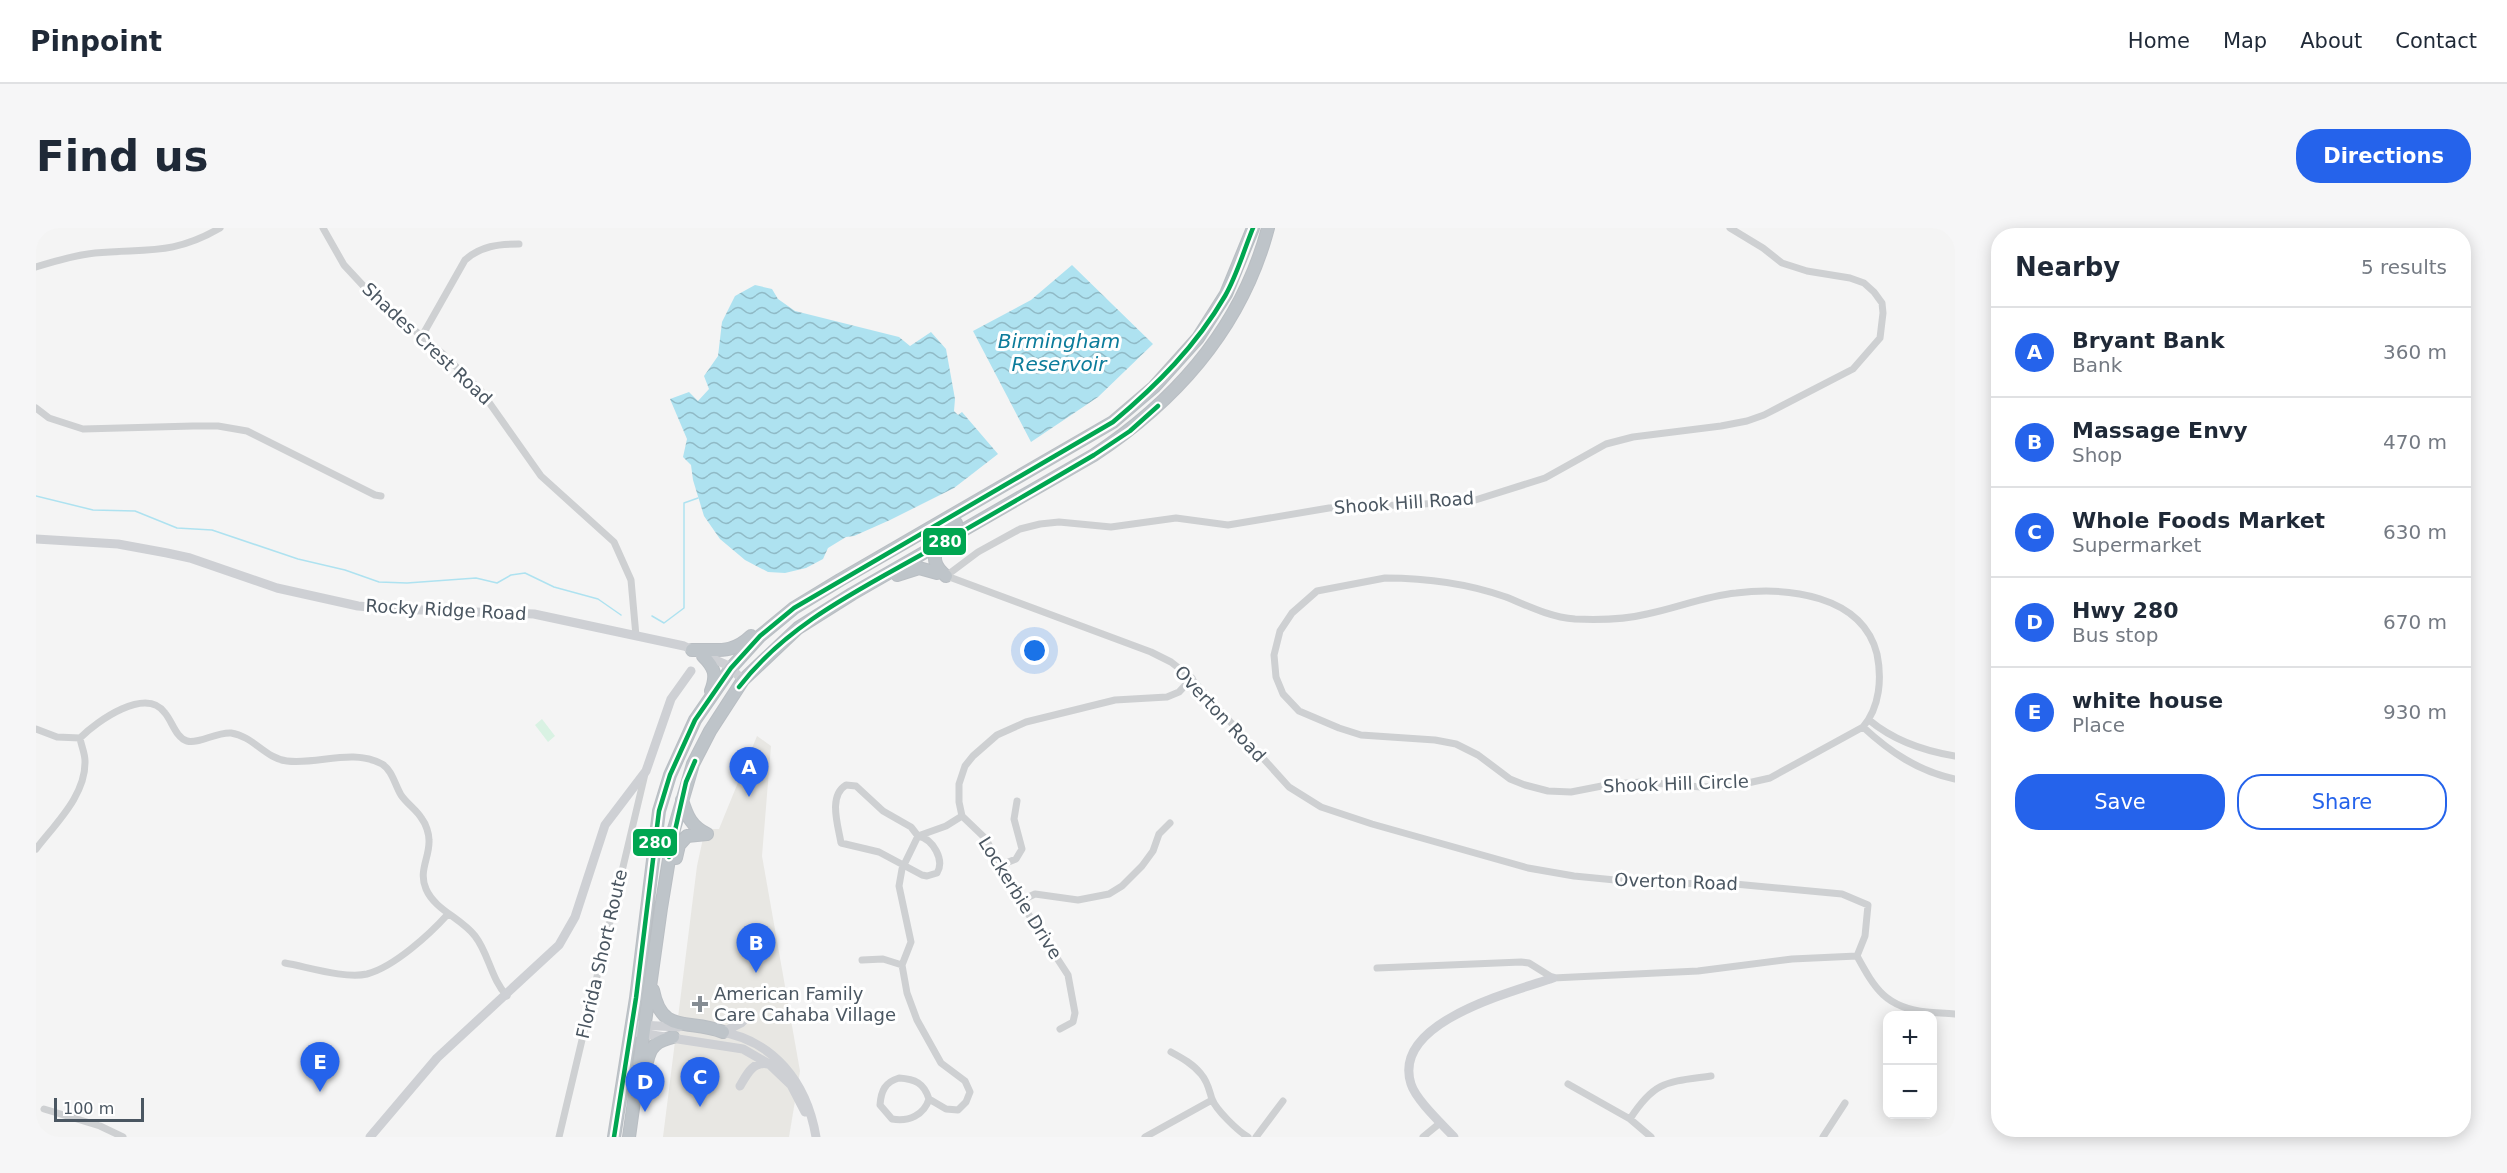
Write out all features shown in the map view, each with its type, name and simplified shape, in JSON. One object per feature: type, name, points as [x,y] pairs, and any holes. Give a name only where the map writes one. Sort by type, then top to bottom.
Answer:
[{"type":"highway","points":[[917,556],[918,543],[1052,466],[1113,422],[1154,387],[1198,338],[1226,294],[1253,228]]},
{"type":"highway","points":[[629,1137],[666,878],[682,799],[693,764],[710,731],[743,680],[798,628],[826,610],[1121,437],[1178,388],[1218,339],[1241,300],[1262,251],[1269,228]]},
{"type":"highway","points":[[614,1137],[631,1028],[659,811],[671,773],[695,720],[731,668],[760,636],[786,615],[840,579],[1113,422]]},
{"type":"highway","points":[[939,544],[930,542],[943,530]]},
{"type":"highway","points":[[939,544],[934,557],[935,564],[942,574]]},
{"type":"highway","points":[[826,610],[856,598],[906,571],[919,568],[942,574]]},
{"type":"highway","points":[[698,653],[732,650],[742,645],[786,607],[827,583],[840,579]]},
{"type":"highway","points":[[698,653],[713,666],[715,672],[715,680],[708,701]]},
{"type":"highway","points":[[666,878],[674,866],[679,845],[687,836],[707,834],[696,829],[688,819],[682,799]]},
{"type":"highway","points":[[651,979],[658,1009],[666,1020],[710,1027],[723,1032]]},
{"type":"highway","points":[[636,1093],[643,1085],[651,1047],[657,1042],[672,1037]]},
{"type":"street","points":[[36,267],[94,253],[176,248],[220,228]]},
{"type":"street","name":"Shades Crest Road","points":[[323,228],[344,265],[370,293],[422,336],[481,391],[541,476],[614,542],[631,580],[636,636]]},
{"type":"street","name":"Shook Hill Road","points":[[942,574],[1020,529],[1040,524],[1059,522],[1111,527],[1176,518],[1227,525],[1329,508],[1469,502],[1545,478],[1606,444],[1633,437],[1747,421],[1764,415],[1853,369],[1880,338],[1882,303],[1874,292],[1864,283],[1850,278],[1807,271],[1782,263],[1763,248],[1730,228]]},
{"type":"street","points":[[422,336],[465,260],[475,251],[497,244],[519,244]]},
{"type":"street","points":[[36,408],[50,418],[84,429],[201,426],[247,431],[381,496]]},
{"type":"street","name":"Rocky Ridge Road","points":[[36,539],[118,544],[167,553],[190,558],[277,588],[358,606],[534,614],[684,646],[731,668],[743,680]]},
{"type":"street","name":"Overton Road","points":[[917,556],[926,566],[942,574],[1163,657],[1192,678],[1289,787],[1306,800],[1321,807],[1372,824],[1528,868],[1574,876],[1656,884],[1724,883],[1842,894],[1868,905],[1865,936],[1857,956]]},
{"type":"street","name":"Shook Hill Circle","points":[[1385,578],[1456,583],[1505,597],[1545,613],[1569,618],[1604,620],[1646,615],[1705,598],[1735,593],[1761,591],[1806,595],[1840,606],[1857,619],[1870,635],[1881,676],[1879,691],[1869,720],[1863,727],[1770,778],[1739,785],[1701,787],[1642,782],[1612,784],[1571,792],[1548,791],[1510,778],[1478,755],[1456,744],[1435,740],[1361,735],[1299,711],[1284,694],[1276,677],[1274,655],[1280,631],[1292,613],[1317,591],[1385,578]]},
{"type":"street","points":[[370,1137],[437,1058],[507,996],[559,945],[568,931],[583,896],[605,825],[646,771],[671,699],[691,672]]},
{"type":"street","points":[[929,1099],[927,1106],[921,1112],[909,1119],[901,1120],[892,1119],[880,1105],[883,1089],[894,1079],[899,1078],[910,1079],[921,1084],[929,1099],[946,1109],[958,1110],[966,1102],[970,1092],[965,1081],[940,1063],[917,1020],[907,993],[902,964],[911,942],[899,886],[902,869],[918,836],[962,816],[958,802],[959,784],[965,766],[997,735],[1026,722],[1115,700],[1167,697],[1179,692],[1192,678]]},
{"type":"street","points":[[36,729],[44,734],[57,737],[80,738],[87,731],[129,705],[143,701],[152,702],[166,714],[182,739],[189,742],[228,733],[246,737],[269,754],[289,762],[345,757],[381,764],[388,769],[402,796],[422,818],[429,837],[429,848],[423,867],[427,892],[448,914],[475,936],[499,987],[507,996]]},
{"type":"street","points":[[1869,720],[1880,729],[1923,749],[1955,756]]},
{"type":"street","points":[[1863,727],[1886,748],[1914,765],[1939,776],[1955,779]]},
{"type":"street","points":[[36,849],[83,782],[85,759],[80,738]]},
{"type":"street","name":"Florida Short Route","points":[[558,1137],[646,771]]},
{"type":"street","points":[[846,785],[856,786],[883,811],[911,827],[918,836],[924,838],[938,854],[940,868],[937,873],[927,876],[879,852],[841,843],[835,798],[839,789],[846,785]]},
{"type":"street","points":[[1001,865],[1016,858],[1022,849],[1014,819],[1017,801]]},
{"type":"street","name":"Lockerbie Drive","points":[[962,816],[986,839],[1020,901],[1068,975],[1075,1014],[1073,1022],[1060,1029]]},
{"type":"street","points":[[1020,901],[1035,894],[1078,900],[1109,894],[1122,886],[1142,866],[1153,851],[1159,834],[1170,823]]},
{"type":"street","points":[[285,963],[351,975],[367,974],[399,957],[438,926],[448,914]]},
{"type":"street","points":[[1454,1137],[1412,1087],[1408,1073],[1413,1055],[1424,1037],[1436,1026],[1461,1010],[1552,978],[1698,971],[1792,959],[1857,956],[1874,987],[1893,1002],[1908,1008],[1955,1014]]},
{"type":"street","points":[[862,960],[883,959],[902,964]]},
{"type":"street","points":[[1377,968],[1521,962],[1529,963],[1552,978]]},
{"type":"street","points":[[723,1032],[741,1023],[747,1017]]},
{"type":"street","points":[[631,1028],[723,1032],[747,1041],[774,1056],[797,1081],[812,1114],[814,1137]]},
{"type":"street","points":[[645,1029],[672,1037],[743,1049],[769,1064],[791,1085],[807,1115],[814,1137]]},
{"type":"street","points":[[1171,1052],[1202,1074],[1212,1092],[1212,1100],[1239,1132],[1248,1137]]},
{"type":"street","points":[[740,1086],[754,1066],[760,1062],[769,1064]]},
{"type":"street","points":[[1630,1119],[1641,1101],[1667,1082],[1711,1076]]},
{"type":"street","points":[[1568,1084],[1630,1119],[1651,1137]]},
{"type":"street","points":[[1145,1137],[1212,1100]]},
{"type":"street","points":[[1256,1137],[1283,1101]]},
{"type":"street","points":[[1823,1137],[1845,1103]]},
{"type":"street","points":[[44,1109],[100,1126],[123,1137]]},
{"type":"street","points":[[1423,1137],[1440,1123]]},
{"type":"shaded area","points":[[757,736],[771,746],[762,856],[800,1071],[789,1137],[663,1137],[697,866],[705,829],[719,829]]},
{"type":"green space","points":[[542,719],[555,736],[548,742],[535,725]]},
{"type":"water","name":"Birmingham Reservoir","points":[[1072,265],[1153,344],[1098,397],[1031,442],[973,331],[1031,300]]},
{"type":"water","points":[[755,285],[772,289],[778,299],[795,311],[899,337],[910,346],[931,332],[946,349],[955,399],[954,411],[958,415],[962,412],[998,454],[954,488],[890,520],[854,536],[846,537],[828,548],[823,559],[806,568],[785,573],[768,572],[745,560],[720,539],[704,516],[691,465],[683,457],[687,439],[670,399],[689,392],[698,401],[709,389],[704,376],[718,356],[722,322],[735,296]]},
{"type":"waterway","points":[[36,496],[93,510],[135,511],[177,528],[212,530],[298,559],[345,570],[379,582],[407,583],[476,578],[497,583],[511,575],[525,573],[554,587],[598,599],[621,615]]},
{"type":"waterway","points":[[652,616],[664,623],[684,608],[684,503],[698,498]]},
{"type":"transit line","name":"280","points":[[614,1137],[636,998],[659,811],[670,775],[695,720],[731,668],[760,636],[794,608],[1113,422],[1175,364],[1214,314],[1237,271],[1253,228]]},
{"type":"transit line","name":"280","points":[[739,687],[778,646],[822,612],[1094,455],[1130,431],[1158,406]]},
{"type":"transit line","name":"280","points":[[669,857],[686,782],[695,761]]},
{"type":"place","name":"Bryant Bank","points":[[749,797]]},
{"type":"place","name":"Massage Envy","points":[[756,973]]},
{"type":"place","name":"American Family Care Cahaba Village","points":[[700,1004]]},
{"type":"place","name":"white house","points":[[320,1092]]},
{"type":"place","name":"Whole Foods Market","points":[[700,1107]]},
{"type":"place","name":"Hwy 280","points":[[645,1112]]}]
